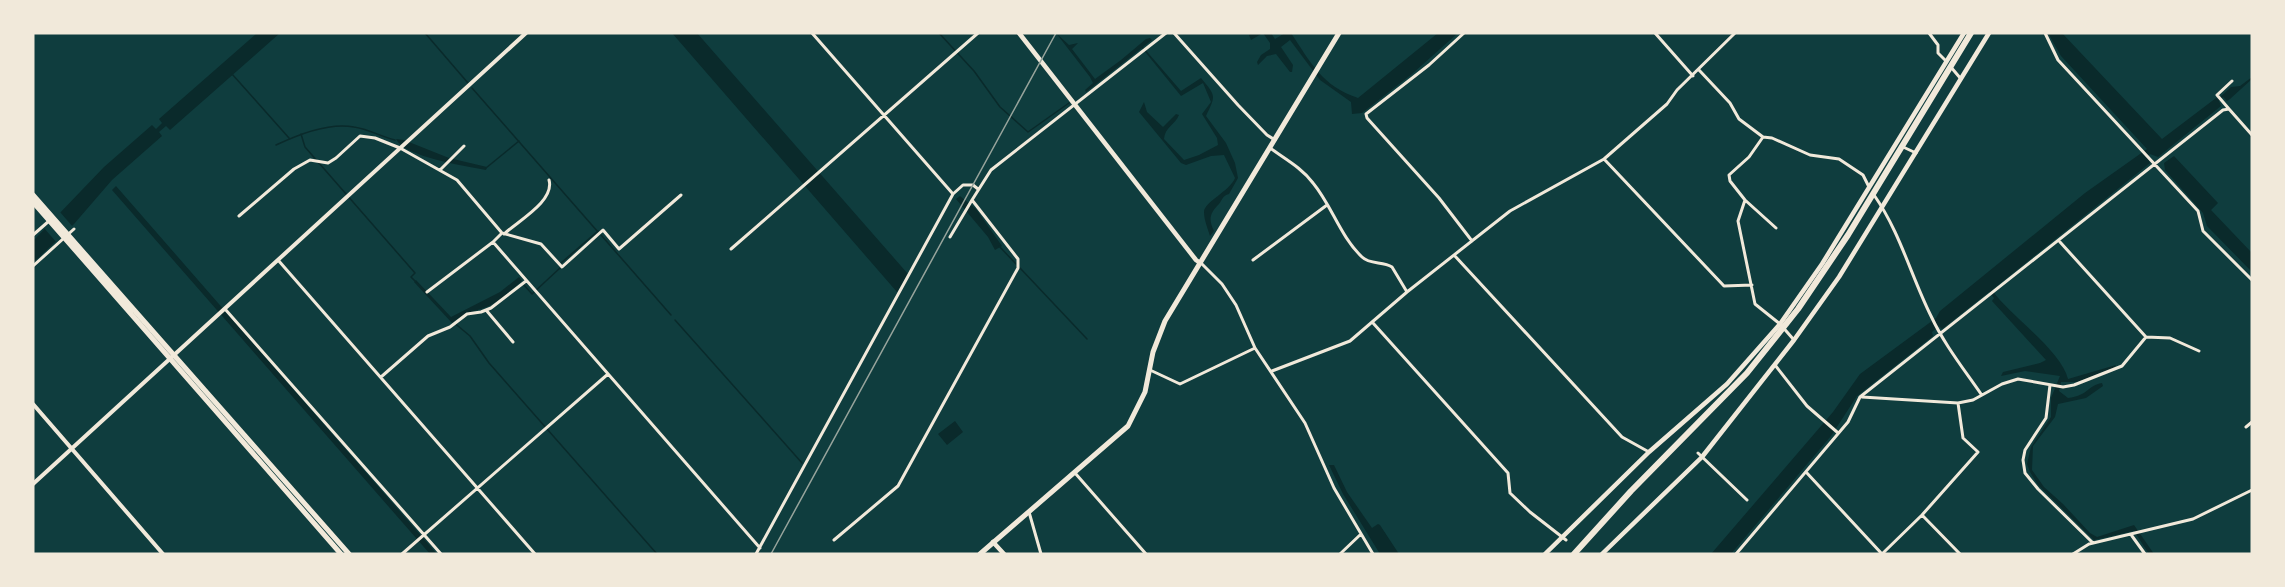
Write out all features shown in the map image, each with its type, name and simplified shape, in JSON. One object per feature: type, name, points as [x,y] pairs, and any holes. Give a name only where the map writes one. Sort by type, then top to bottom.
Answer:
[{"type":"highway","points":[[980,554],[1128,426],[1145,392],[1153,352],[1165,321],[1339,33]]},
{"type":"highway","points":[[1574,554],[1631,491],[1714,408],[1773,342],[1822,276],[1971,33]]},
{"type":"highway","points":[[33,195],[51,220]]},
{"type":"highway","points":[[33,202],[66,236],[172,357],[341,554]]},
{"type":"highway","points":[[172,357],[349,554]]},
{"type":"main road","points":[[1019,33],[1196,260],[1200,262]]},
{"type":"main road","points":[[1545,554],[1564,538],[1649,452],[1727,384],[1780,324],[1822,264],[1964,33]]},
{"type":"main road","points":[[1602,554],[1700,455],[1794,340],[1839,277],[1989,33]]},
{"type":"main road","points":[[993,542],[1004,554]]},
{"type":"street","points":[[33,484],[526,33]]},
{"type":"street","points":[[812,33],[953,194]]},
{"type":"street","points":[[731,249],[978,33]]},
{"type":"street","points":[[950,237],[991,170],[1166,33]]},
{"type":"street","points":[[1174,33],[1238,105],[1267,135],[1275,140]]},
{"type":"street","points":[[1464,33],[1429,65],[1366,114],[1367,118],[1439,198],[1472,241]]},
{"type":"street","points":[[1655,33],[1693,76]]},
{"type":"street","points":[[1272,371],[1350,341],[1407,292],[1510,211],[1604,159],[1667,104],[1677,90],[1735,33]]},
{"type":"street","points":[[1929,33],[1938,45],[1938,53],[1961,79]]},
{"type":"street","points":[[2045,33],[2058,60],[2198,211],[2204,231],[2252,280]]},
{"type":"street","points":[[1699,70],[1730,103],[1739,119],[1763,137],[1772,138],[1810,155],[1839,159],[1863,175],[1882,208],[1940,335],[1981,394]]},
{"type":"street","points":[[2232,81],[2217,94],[2252,135]]},
{"type":"street","points":[[1736,554],[1837,432],[1848,422],[1860,397],[2060,242],[2223,110],[2229,109]]},
{"type":"street","points":[[239,216],[299,165],[310,160],[328,163],[360,136],[375,138],[400,148],[457,180],[503,233],[541,244],[562,267],[603,230],[619,249],[681,195]]},
{"type":"street","points":[[1763,137],[1749,157],[1729,175],[1730,181],[1745,200],[1776,228]]},
{"type":"street","points":[[1896,143],[1916,153]]},
{"type":"street","points":[[440,170],[464,146]]},
{"type":"street","points":[[1270,148],[1303,171],[1327,205],[1347,240],[1363,258],[1392,267],[1407,292]]},
{"type":"street","points":[[1604,159],[1724,286],[1752,285]]},
{"type":"street","points":[[427,292],[493,242],[520,218],[531,212],[547,197],[549,180]]},
{"type":"street","points":[[756,554],[953,194],[963,185],[973,185],[978,189]]},
{"type":"street","points":[[834,540],[898,486],[1018,268],[1018,260],[972,200]]},
{"type":"street","points":[[1745,200],[1738,221],[1755,304],[1780,324],[1794,340]]},
{"type":"street","points":[[1252,260],[1327,205]]},
{"type":"street","points":[[33,235],[51,220]]},
{"type":"street","points":[[33,266],[74,229]]},
{"type":"street","points":[[493,242],[759,548]]},
{"type":"street","points":[[2060,242],[2146,337],[2170,338],[2199,351]]},
{"type":"street","points":[[1454,255],[1622,437],[1649,452]]},
{"type":"street","points":[[278,260],[535,554]]},
{"type":"street","points":[[1200,262],[1230,295],[1256,348],[1305,423],[1334,488],[1372,554]]},
{"type":"street","points":[[381,377],[428,336],[450,327],[467,314],[486,310],[503,300],[526,280]]},
{"type":"street","points":[[224,309],[441,554]]},
{"type":"street","points":[[486,310],[513,342]]},
{"type":"street","points":[[1373,323],[1508,473],[1510,493],[1564,538]]},
{"type":"street","points":[[1860,397],[1958,403],[1972,400],[2018,379],[2063,387],[2074,385],[2122,366],[2146,337]]},
{"type":"street","points":[[1150,370],[1180,384],[1256,348]]},
{"type":"street","points":[[1775,364],[1807,406],[1837,432]]},
{"type":"street","points":[[402,554],[608,374]]},
{"type":"street","points":[[2050,384],[2046,418],[2025,450],[2023,460],[2025,473],[2038,489],[2093,543]]},
{"type":"street","points":[[1806,472],[1882,554],[1922,515],[1978,452],[1963,438],[1958,403]]},
{"type":"street","points":[[33,404],[163,554]]},
{"type":"street","points":[[2246,428],[2252,422]]},
{"type":"street","points":[[1676,429],[1680,433]]},
{"type":"street","points":[[1700,455],[1747,500]]},
{"type":"street","points":[[1079,469],[1146,554]]},
{"type":"street","points":[[2073,554],[2093,543],[2193,519],[2252,490]]},
{"type":"street","points":[[1029,510],[1041,554]]},
{"type":"street","points":[[1922,515],[1960,554]]},
{"type":"street","points":[[1340,554],[1362,534]]},
{"type":"street","points":[[2132,535],[2145,554]]},
{"type":"water","points":[[257,33],[280,33],[170,130],[166,126],[159,132],[162,136],[112,180],[74,224],[33,263],[33,241],[104,167],[152,125],[156,129],[162,123],[159,119]]},
{"type":"water","points":[[672,33],[697,33],[908,274],[897,292]]},
{"type":"water","points":[[1056,33],[1069,45],[1078,43],[1072,49],[1095,79],[1150,38],[1152,40],[1143,47],[1181,91],[1201,78],[1210,89],[1213,99],[1206,116],[1226,143],[1235,163],[1238,178],[1229,194],[1212,213],[1211,223],[1214,231],[1210,236],[1205,208],[1235,178],[1224,155],[1211,156],[1186,165],[1181,163],[1139,112],[1144,102],[1147,112],[1163,127],[1176,114],[1179,115],[1166,132],[1164,139],[1184,160],[1199,155],[1218,145],[1217,138],[1202,114],[1211,102],[1203,83],[1181,96],[1142,48],[1086,92],[1085,90],[1093,83],[1090,77]]},
{"type":"water","points":[[1263,33],[1251,40],[1249,35]]},
{"type":"water","points":[[1263,33],[1271,33],[1275,39],[1285,33],[1291,33],[1311,64],[1326,80],[1358,98],[1438,33],[1458,33],[1412,74],[1362,113],[1352,114],[1351,102],[1320,80],[1290,40],[1281,47],[1293,65],[1292,72],[1276,54],[1267,56],[1258,65],[1257,62],[1261,55],[1270,49],[1270,43]]},
{"type":"water","points":[[2048,33],[2062,33],[2162,139],[2231,87],[2240,86],[2252,77],[2230,99],[2227,101],[2223,97],[2219,101],[2221,106],[2158,157],[2150,154],[2148,157],[2150,163],[1992,290],[2045,344],[2063,368],[2068,379],[2116,365],[2114,368],[2077,382],[2061,382],[2059,391],[2068,398],[2080,395],[2097,384],[2102,383],[2103,386],[2086,398],[2058,404],[2055,417],[2033,446],[2032,470],[2044,487],[2090,533],[2097,537],[2134,525],[2154,554],[2149,554],[2134,531],[2094,540],[2038,485],[2027,464],[2031,447],[2051,417],[2051,398],[2060,376],[2025,371],[2001,376],[2003,372],[2046,360],[1992,301],[1994,298],[1989,292],[1942,329],[1939,326],[1932,332],[1933,336],[1857,396],[1831,436],[1731,554],[1711,554],[1833,412],[1860,374],[1936,318],[1940,311],[2085,193],[2147,149],[2061,56]]},
{"type":"water","points":[[396,139],[449,158],[487,167],[486,170],[423,156],[401,145]]},
{"type":"water","points":[[2174,156],[2218,203],[2211,210],[2252,253],[2252,272],[2207,226],[2203,213],[2165,170],[2164,163]]},
{"type":"water","points":[[116,186],[437,554],[430,554],[112,190]]},
{"type":"water","points":[[960,196],[976,209],[1002,246],[995,250],[988,237],[956,199]]},
{"type":"water","points":[[519,277],[522,281],[500,300],[462,316],[452,323],[414,282],[416,280],[451,317],[500,292]]},
{"type":"water","points":[[955,421],[963,432],[947,445],[938,434]]},
{"type":"water","points":[[1329,465],[1334,465],[1347,492],[1372,528],[1380,525],[1399,554],[1380,554],[1343,494]]},
{"type":"pier","points":[[60,212],[73,227],[57,243],[44,228]]},
{"type":"waterway","points":[[425,33],[468,83]]},
{"type":"waterway","points":[[939,33],[974,71],[1000,107],[1028,132],[1069,103]]},
{"type":"waterway","points":[[232,74],[289,138]]},
{"type":"waterway","points":[[472,88],[598,232]]},
{"type":"waterway","points":[[276,145],[304,133],[334,126],[359,128],[395,140]]},
{"type":"waterway","points":[[301,134],[305,147],[415,273],[411,277],[416,282]]},
{"type":"waterway","points":[[486,168],[519,141]]},
{"type":"waterway","points":[[561,263],[598,231]]},
{"type":"waterway","points":[[601,235],[671,315]]},
{"type":"waterway","points":[[999,246],[1016,264]]},
{"type":"waterway","points":[[524,285],[532,294],[560,268]]},
{"type":"waterway","points":[[1020,268],[1087,339]]},
{"type":"waterway","points":[[675,320],[802,463]]},
{"type":"waterway","points":[[452,321],[470,336],[489,363],[657,554]]},
{"type":"railway","points":[[771,554],[1056,33]]}]
